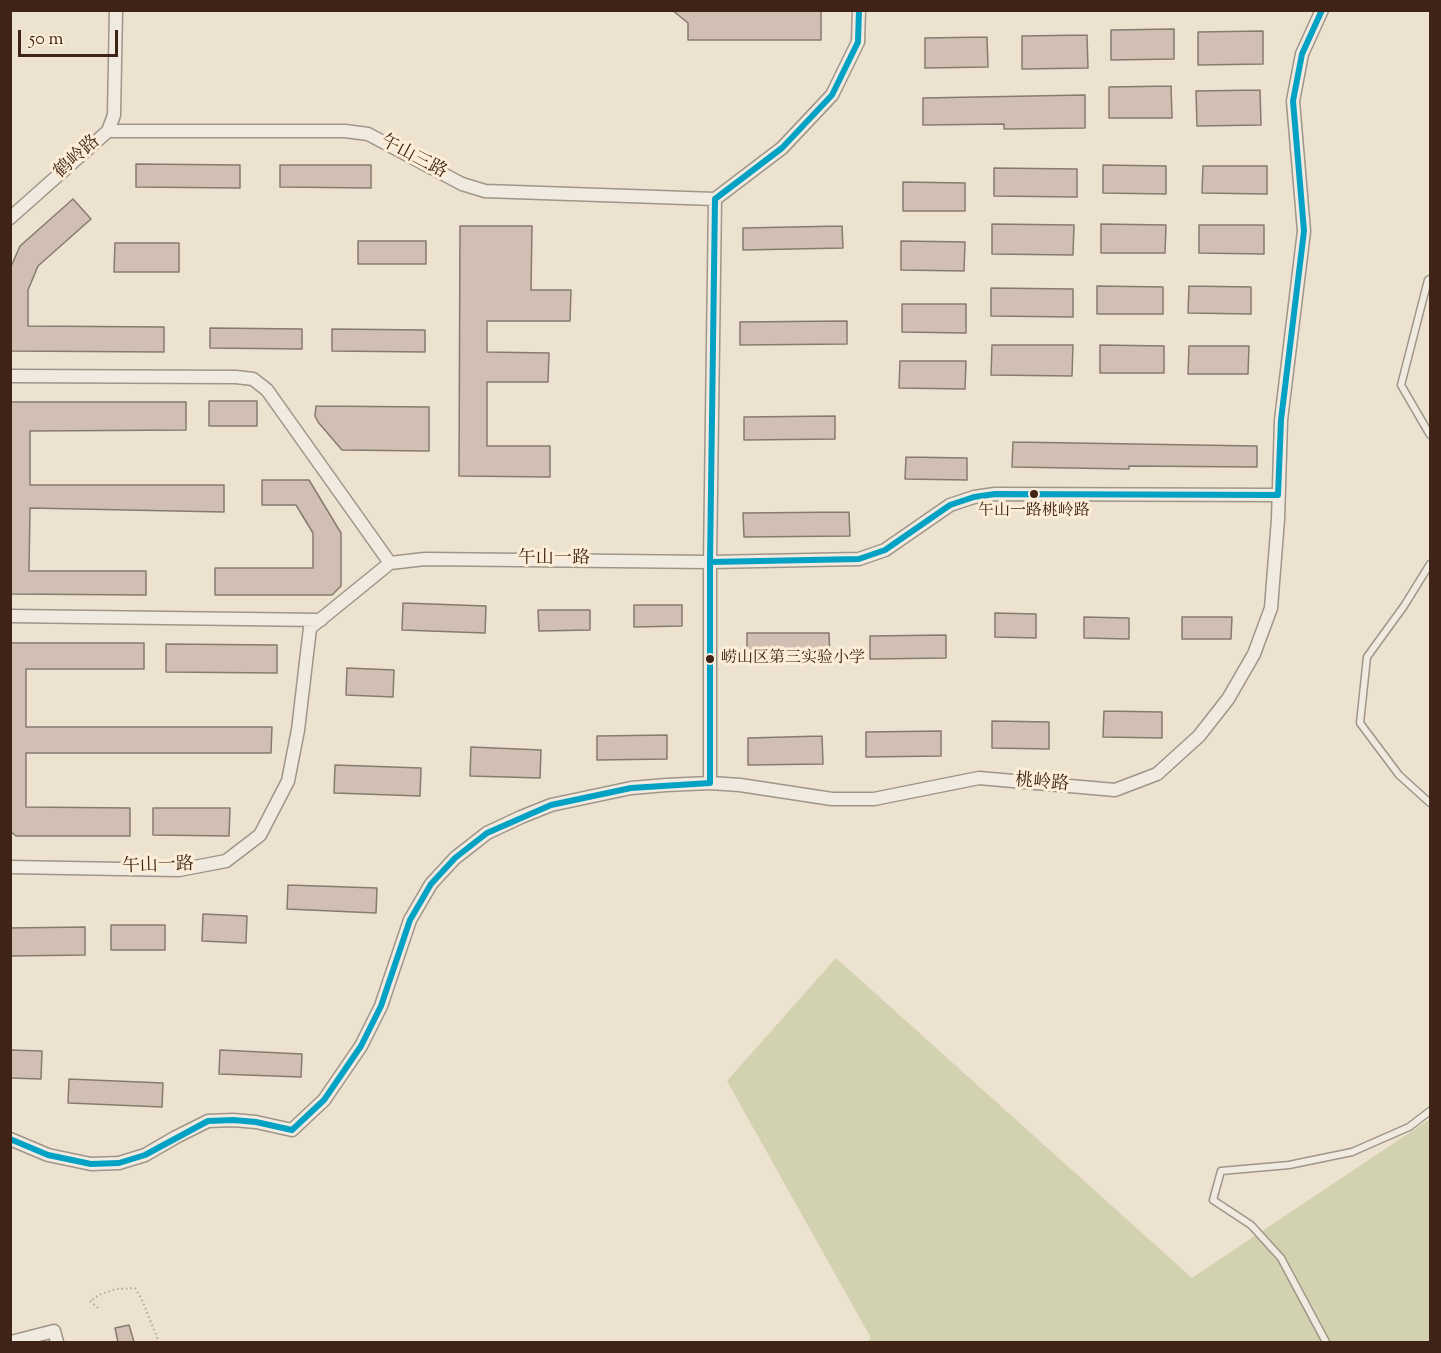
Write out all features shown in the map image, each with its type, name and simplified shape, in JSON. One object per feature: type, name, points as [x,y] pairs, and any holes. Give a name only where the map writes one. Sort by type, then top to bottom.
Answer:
[{"type":"street","name":"鹤岭路","points":[[10,218],[108,131],[114,115],[116,10]]},
{"type":"street","points":[[710,783],[710,562],[715,199],[782,148],[832,95],[858,42],[860,10]]},
{"type":"street","name":"桃岭路","points":[[10,1139],[48,1155],[91,1164],[119,1163],[145,1155],[208,1121],[256,1122],[292,1130],[324,1100],[362,1046],[381,1006],[410,920],[431,884],[455,858],[488,833],[551,805],[631,788],[710,783],[740,785],[832,799],[874,799],[979,778],[1115,790],[1157,774],[1200,736],[1228,699],[1254,654],[1271,608],[1281,420],[1304,231],[1293,101],[1302,54],[1322,10]]},
{"type":"street","name":"午山三路","points":[[108,131],[345,131],[368,134],[462,184],[485,191],[715,199]]},
{"type":"street","points":[[10,376],[253,379],[267,390],[390,563]]},
{"type":"street","name":"午山一路","points":[[10,867],[180,870],[226,861],[260,835],[288,780],[298,730],[310,628],[390,563],[425,559],[710,562],[859,559],[885,550],[950,506],[974,497],[995,494],[1278,495]]},
{"type":"street","points":[[10,616],[321,620]]},
{"type":"street","points":[[12,1342],[54,1331],[57,1342]]},
{"type":"lane","points":[[1431,279],[1428,280],[1401,385],[1431,435]]},
{"type":"lane","points":[[1431,564],[1367,657],[1360,723],[1399,775],[1431,803]]},
{"type":"lane","points":[[1326,1342],[1281,1258],[1251,1225],[1213,1200],[1221,1171],[1289,1165],[1352,1152],[1409,1127],[1431,1111]]},
{"type":"path","points":[[98,1308],[90,1301],[99,1295],[117,1289],[135,1288],[159,1342]]},
{"type":"green space","points":[[836,958],[1192,1278],[1430,1119],[1430,1342],[867,1342],[871,1338],[727,1081]]},
{"type":"building","points":[[672,10],[821,10],[821,40],[688,40],[688,23]]},
{"type":"building","points":[[1174,29],[1174,59],[1111,60],[1111,30]]},
{"type":"building","points":[[1263,31],[1263,64],[1198,65],[1198,32]]},
{"type":"building","points":[[1087,35],[1088,68],[1022,69],[1022,36]]},
{"type":"building","points":[[987,37],[988,67],[925,68],[925,38]]},
{"type":"building","points":[[1171,86],[1172,118],[1109,118],[1109,87]]},
{"type":"building","points":[[1260,90],[1261,125],[1197,126],[1196,91]]},
{"type":"building","points":[[1085,95],[1085,128],[1004,129],[1004,124],[923,125],[923,98]]},
{"type":"building","points":[[136,164],[240,165],[240,188],[136,187]]},
{"type":"building","points":[[280,165],[371,165],[371,188],[280,187]]},
{"type":"building","points":[[1103,165],[1166,166],[1166,194],[1103,193]]},
{"type":"building","points":[[1203,166],[1267,166],[1267,194],[1202,193]]},
{"type":"building","points":[[994,168],[1077,169],[1077,197],[994,196]]},
{"type":"building","points":[[903,182],[965,183],[965,211],[903,211]]},
{"type":"building","points":[[73,199],[91,219],[38,266],[28,290],[28,326],[164,327],[164,352],[10,351],[10,269],[20,246]]},
{"type":"building","points":[[992,224],[1074,225],[1073,255],[992,254]]},
{"type":"building","points":[[1101,224],[1166,225],[1165,253],[1101,253]]},
{"type":"building","points":[[1199,225],[1264,225],[1264,254],[1199,253]]},
{"type":"building","points":[[460,226],[532,226],[531,290],[571,290],[570,321],[487,321],[487,352],[549,353],[548,382],[487,382],[487,446],[550,446],[550,477],[459,476]]},
{"type":"building","points":[[842,226],[843,248],[743,250],[743,228]]},
{"type":"building","points":[[358,241],[426,241],[426,264],[358,264]]},
{"type":"building","points":[[901,241],[965,242],[964,271],[901,270]]},
{"type":"building","points":[[115,243],[179,243],[179,272],[114,272]]},
{"type":"building","points":[[1097,286],[1163,287],[1163,314],[1097,314]]},
{"type":"building","points":[[1189,286],[1251,287],[1251,314],[1188,313]]},
{"type":"building","points":[[991,288],[1073,289],[1073,317],[991,316]]},
{"type":"building","points":[[902,304],[966,304],[966,333],[902,332]]},
{"type":"building","points":[[847,321],[847,344],[740,345],[740,322]]},
{"type":"building","points":[[210,328],[302,329],[302,349],[210,348]]},
{"type":"building","points":[[332,329],[425,330],[425,352],[332,351]]},
{"type":"building","points":[[992,345],[1073,345],[1072,376],[991,375]]},
{"type":"building","points":[[1100,345],[1164,346],[1164,373],[1100,373]]},
{"type":"building","points":[[1189,346],[1249,346],[1248,374],[1188,374]]},
{"type":"building","points":[[900,361],[966,361],[965,389],[899,388]]},
{"type":"building","points":[[209,401],[257,401],[257,426],[209,426]]},
{"type":"building","points":[[10,402],[186,402],[186,430],[30,431],[30,485],[224,485],[224,512],[30,508],[29,571],[146,571],[146,595],[10,594]]},
{"type":"building","points":[[316,406],[429,407],[429,451],[342,450],[318,422],[315,416]]},
{"type":"building","points":[[835,416],[835,439],[744,440],[744,417]]},
{"type":"building","points":[[1013,442],[1257,446],[1257,467],[1129,466],[1129,469],[1012,467]]},
{"type":"building","points":[[906,457],[967,458],[967,480],[905,479]]},
{"type":"building","points":[[262,480],[309,480],[341,533],[341,586],[332,595],[215,595],[215,568],[313,568],[313,533],[296,505],[262,505]]},
{"type":"building","points":[[849,512],[850,536],[744,537],[743,513]]},
{"type":"building","points":[[403,603],[486,606],[485,633],[402,630]]},
{"type":"building","points":[[634,605],[682,605],[682,626],[634,627]]},
{"type":"building","points":[[538,610],[590,610],[590,630],[539,631]]},
{"type":"building","points":[[995,613],[1036,614],[1036,638],[995,637]]},
{"type":"building","points":[[1084,617],[1129,618],[1129,639],[1084,638]]},
{"type":"building","points":[[1182,617],[1232,617],[1231,639],[1182,639]]},
{"type":"building","points":[[747,633],[829,633],[830,659],[747,660]]},
{"type":"building","points":[[946,635],[946,658],[870,659],[870,636]]},
{"type":"building","points":[[10,643],[144,643],[144,669],[26,669],[26,727],[272,727],[271,753],[26,753],[26,807],[130,808],[130,836],[16,836],[10,831]]},
{"type":"building","points":[[166,644],[277,645],[277,673],[166,672]]},
{"type":"building","points":[[347,668],[394,670],[393,697],[346,695]]},
{"type":"building","points":[[1104,711],[1162,712],[1162,738],[1103,737]]},
{"type":"building","points":[[992,721],[1049,722],[1049,749],[992,748]]},
{"type":"building","points":[[941,731],[941,756],[866,757],[866,732]]},
{"type":"building","points":[[667,735],[667,759],[597,760],[597,736]]},
{"type":"building","points":[[822,736],[823,764],[748,765],[748,738]]},
{"type":"building","points":[[471,747],[541,750],[540,778],[470,776]]},
{"type":"building","points":[[335,765],[421,768],[420,796],[334,793]]},
{"type":"building","points":[[153,808],[230,808],[229,836],[153,835]]},
{"type":"building","points":[[288,885],[377,888],[376,913],[287,909]]},
{"type":"building","points":[[203,914],[247,916],[246,943],[202,941]]},
{"type":"building","points":[[111,925],[165,925],[165,950],[111,950]]},
{"type":"building","points":[[85,927],[85,955],[10,956],[10,928]]},
{"type":"building","points":[[10,1050],[42,1051],[41,1079],[10,1078]]},
{"type":"building","points":[[220,1050],[302,1054],[301,1077],[219,1074]]},
{"type":"building","points":[[69,1079],[163,1083],[162,1107],[68,1103]]},
{"type":"building","points":[[129,1325],[134,1342],[118,1342],[115,1328]]},
{"type":"transit line","points":[[710,783],[710,562],[715,199],[782,148],[832,95],[858,42],[859,10]]},
{"type":"transit line","points":[[710,562],[859,559],[885,550],[950,505],[974,497],[995,494],[1278,495],[1281,420],[1304,231],[1293,101],[1302,54],[1322,10]]},
{"type":"transit line","points":[[292,1130],[324,1100],[361,1046],[381,1006],[410,920],[431,884],[455,858],[487,833],[551,805],[631,788],[710,783]]},
{"type":"transit line","points":[[10,1139],[48,1155],[91,1164],[119,1163],[145,1155],[208,1121],[256,1122],[292,1130]]},
{"type":"place","name":"午山一路桃岭路","points":[[1034,494]]},
{"type":"place","name":"崂山区第三实验小学","points":[[710,659]]}]
